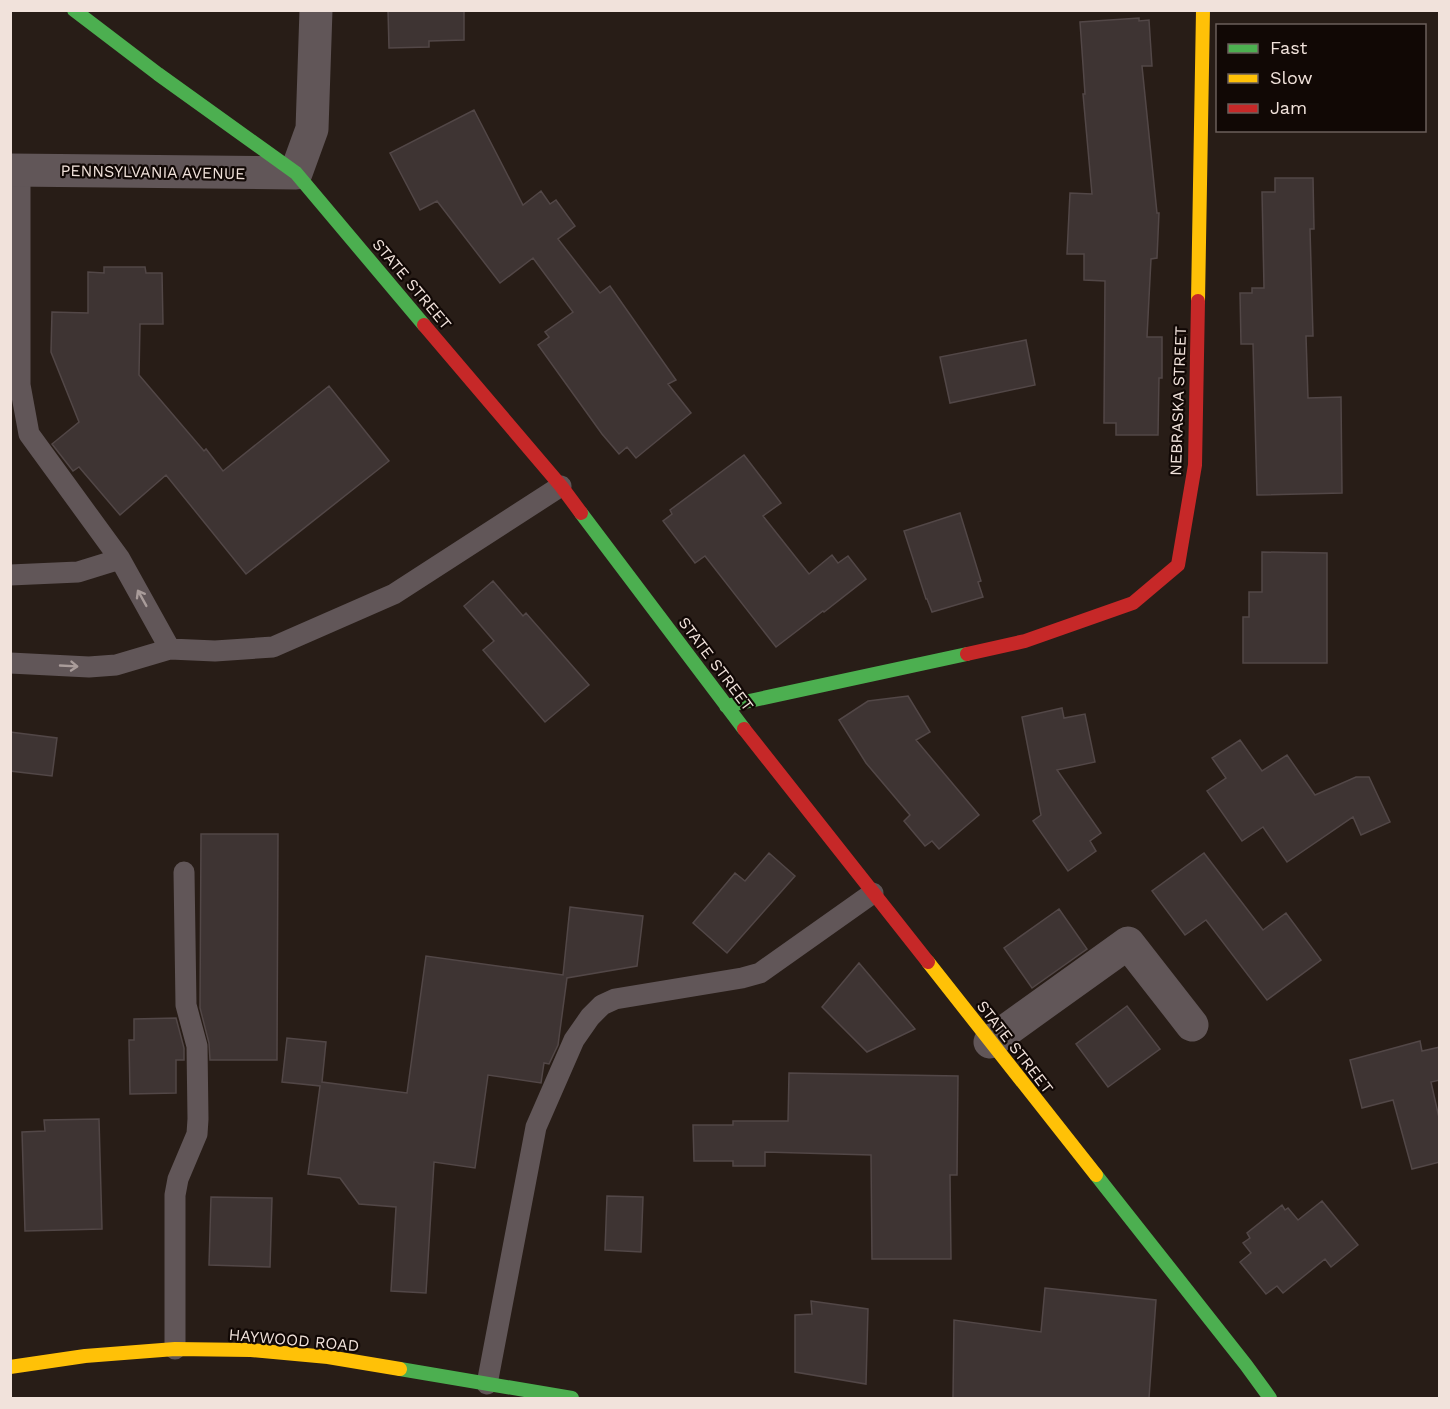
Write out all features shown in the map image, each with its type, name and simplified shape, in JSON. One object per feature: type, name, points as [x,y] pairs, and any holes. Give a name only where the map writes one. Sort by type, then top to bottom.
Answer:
[{"type":"street","name":"STATE STREET","points":[[74,10],[158,74],[296,173],[561,486],[726,706],[1270,1398]]},
{"type":"street","points":[[296,173],[312,129],[316,10]]},
{"type":"street","name":"NEBRASKA STREET","points":[[726,706],[1025,641],[1133,603],[1178,565],[1195,465],[1203,10]]},
{"type":"street","name":"PENNSYLVANIA AVENUE","points":[[15,170],[296,173]]},
{"type":"street","points":[[990,1042],[1128,942],[1192,1026]]},
{"type":"street","name":"HAYWOOD ROAD","points":[[10,1367],[85,1356],[175,1349],[251,1350],[328,1357],[487,1391],[572,1398]]},
{"type":"lane","points":[[15,170],[20,385],[29,434],[120,559],[170,649]]},
{"type":"lane","points":[[10,663],[89,667],[116,665],[170,649],[215,651],[273,647],[394,594],[561,486]]},
{"type":"lane","points":[[10,575],[78,572],[120,559]]},
{"type":"lane","points":[[175,1349],[175,1195],[178,1179],[197,1134],[198,1119],[197,1046],[186,1005],[184,872]]},
{"type":"lane","points":[[487,1391],[536,1127],[574,1040],[590,1017],[602,1005],[615,999],[760,973],[873,893]]},
{"type":"building","points":[[388,10],[464,10],[464,40],[429,41],[429,47],[389,48]]},
{"type":"building","points":[[1139,18],[1139,21],[1149,20],[1152,66],[1142,66],[1157,213],[1159,213],[1157,258],[1151,259],[1147,337],[1162,337],[1162,378],[1159,378],[1158,435],[1116,435],[1116,423],[1104,423],[1105,281],[1084,280],[1084,254],[1067,254],[1070,193],[1092,194],[1083,94],[1085,94],[1080,22]]},
{"type":"building","points":[[474,110],[523,205],[541,191],[550,204],[556,200],[575,226],[558,239],[600,293],[610,286],[676,380],[668,384],[691,413],[636,458],[627,447],[619,454],[538,345],[549,337],[545,332],[573,312],[533,258],[500,283],[437,201],[420,210],[390,153]]},
{"type":"building","points":[[1275,178],[1313,178],[1314,229],[1310,229],[1313,336],[1306,336],[1308,398],[1341,397],[1342,493],[1257,495],[1253,344],[1241,344],[1240,293],[1252,293],[1252,288],[1264,288],[1262,192],[1275,192]]},
{"type":"building","points":[[104,267],[145,267],[146,273],[162,273],[163,324],[140,324],[139,375],[223,471],[329,386],[389,461],[246,574],[166,475],[120,515],[79,467],[73,471],[52,444],[79,422],[51,352],[52,312],[88,313],[88,272],[104,273]]},
{"type":"building","points":[[1026,340],[1035,385],[950,403],[940,357]]},
{"type":"building","points":[[744,455],[781,503],[763,516],[809,574],[832,555],[838,563],[848,556],[866,579],[776,647],[705,556],[695,563],[663,521],[672,514],[670,510]]},
{"type":"building","points":[[960,513],[981,581],[978,582],[983,597],[932,612],[904,531]]},
{"type":"building","points":[[1262,552],[1327,553],[1327,663],[1243,663],[1243,617],[1249,617],[1249,592],[1262,592]]},
{"type":"building","points":[[493,581],[523,616],[526,613],[589,685],[545,722],[483,650],[494,641],[464,606]]},
{"type":"building","points":[[908,696],[930,732],[916,740],[979,815],[939,849],[932,841],[925,846],[904,821],[910,815],[866,763],[839,720],[868,701]]},
{"type":"building","points":[[1062,708],[1064,718],[1085,714],[1095,762],[1057,770],[1101,833],[1090,841],[1096,851],[1068,871],[1033,821],[1041,815],[1022,717]]},
{"type":"building","points":[[10,732],[57,738],[52,776],[10,771]]},
{"type":"building","points":[[1240,740],[1262,771],[1287,755],[1315,795],[1356,777],[1369,777],[1390,822],[1361,835],[1353,817],[1287,862],[1263,827],[1242,841],[1207,791],[1226,778],[1212,758]]},
{"type":"building","points":[[201,834],[278,834],[277,1060],[210,1060],[209,1043],[200,1008]]},
{"type":"building","points":[[769,853],[795,876],[727,953],[693,923],[735,873],[745,881]]},
{"type":"building","points":[[1204,853],[1263,930],[1286,913],[1321,960],[1267,1000],[1206,920],[1185,935],[1152,891]]},
{"type":"building","points":[[570,907],[643,916],[637,966],[567,978],[558,1045],[549,1064],[544,1063],[541,1083],[488,1075],[475,1168],[434,1162],[426,1293],[391,1291],[396,1207],[359,1204],[340,1178],[308,1174],[320,1086],[282,1082],[287,1038],[326,1042],[322,1082],[407,1093],[426,956],[563,975]]},
{"type":"building","points":[[1059,909],[1087,949],[1032,988],[1004,948]]},
{"type":"building","points":[[859,963],[915,1029],[867,1052],[822,1007]]},
{"type":"building","points":[[1127,1006],[1160,1049],[1108,1087],[1076,1044]]},
{"type":"building","points":[[176,1018],[184,1048],[184,1060],[176,1060],[176,1093],[130,1094],[129,1040],[134,1040],[134,1019]]},
{"type":"building","points":[[1420,1041],[1422,1051],[1440,1047],[1440,1080],[1431,1082],[1440,1122],[1440,1162],[1412,1169],[1393,1100],[1362,1108],[1350,1060]]},
{"type":"building","points":[[789,1073],[958,1076],[957,1175],[950,1175],[951,1259],[872,1259],[871,1155],[765,1152],[765,1166],[733,1166],[733,1161],[694,1161],[693,1125],[733,1125],[733,1121],[788,1121]]},
{"type":"building","points":[[99,1119],[102,1229],[25,1231],[22,1132],[45,1131],[44,1120]]},
{"type":"building","points":[[607,1196],[643,1197],[641,1252],[605,1250]]},
{"type":"building","points":[[211,1197],[272,1198],[270,1267],[209,1265]]},
{"type":"building","points":[[1322,1201],[1358,1245],[1331,1267],[1325,1259],[1283,1293],[1277,1286],[1266,1294],[1240,1262],[1251,1253],[1243,1243],[1250,1238],[1247,1233],[1282,1205],[1285,1210],[1288,1208],[1298,1220]]},
{"type":"building","points":[[1045,1288],[1156,1300],[1149,1398],[953,1398],[954,1320],[1041,1332]]},
{"type":"building","points":[[811,1301],[868,1309],[866,1384],[795,1372],[795,1315],[812,1314]]},
{"type":"traffic: fast","points":[[74,10],[158,74],[296,173],[424,325]]},
{"type":"traffic: fast","points":[[581,513],[744,729]]},
{"type":"traffic: fast","points":[[726,706],[967,654]]},
{"type":"traffic: fast","points":[[1096,1175],[1270,1398]]},
{"type":"traffic: fast","points":[[400,1369],[572,1398]]},
{"type":"traffic: slow","points":[[1198,301],[1203,10]]},
{"type":"traffic: slow","points":[[928,962],[1096,1175]]},
{"type":"traffic: slow","points":[[10,1367],[85,1356],[175,1349],[251,1350],[328,1357],[400,1369]]},
{"type":"traffic: jam","points":[[967,654],[1025,641],[1133,603],[1178,565],[1195,465],[1198,301]]},
{"type":"traffic: jam","points":[[424,325],[561,486],[581,513]]},
{"type":"traffic: jam","points":[[744,729],[928,962]]}]
